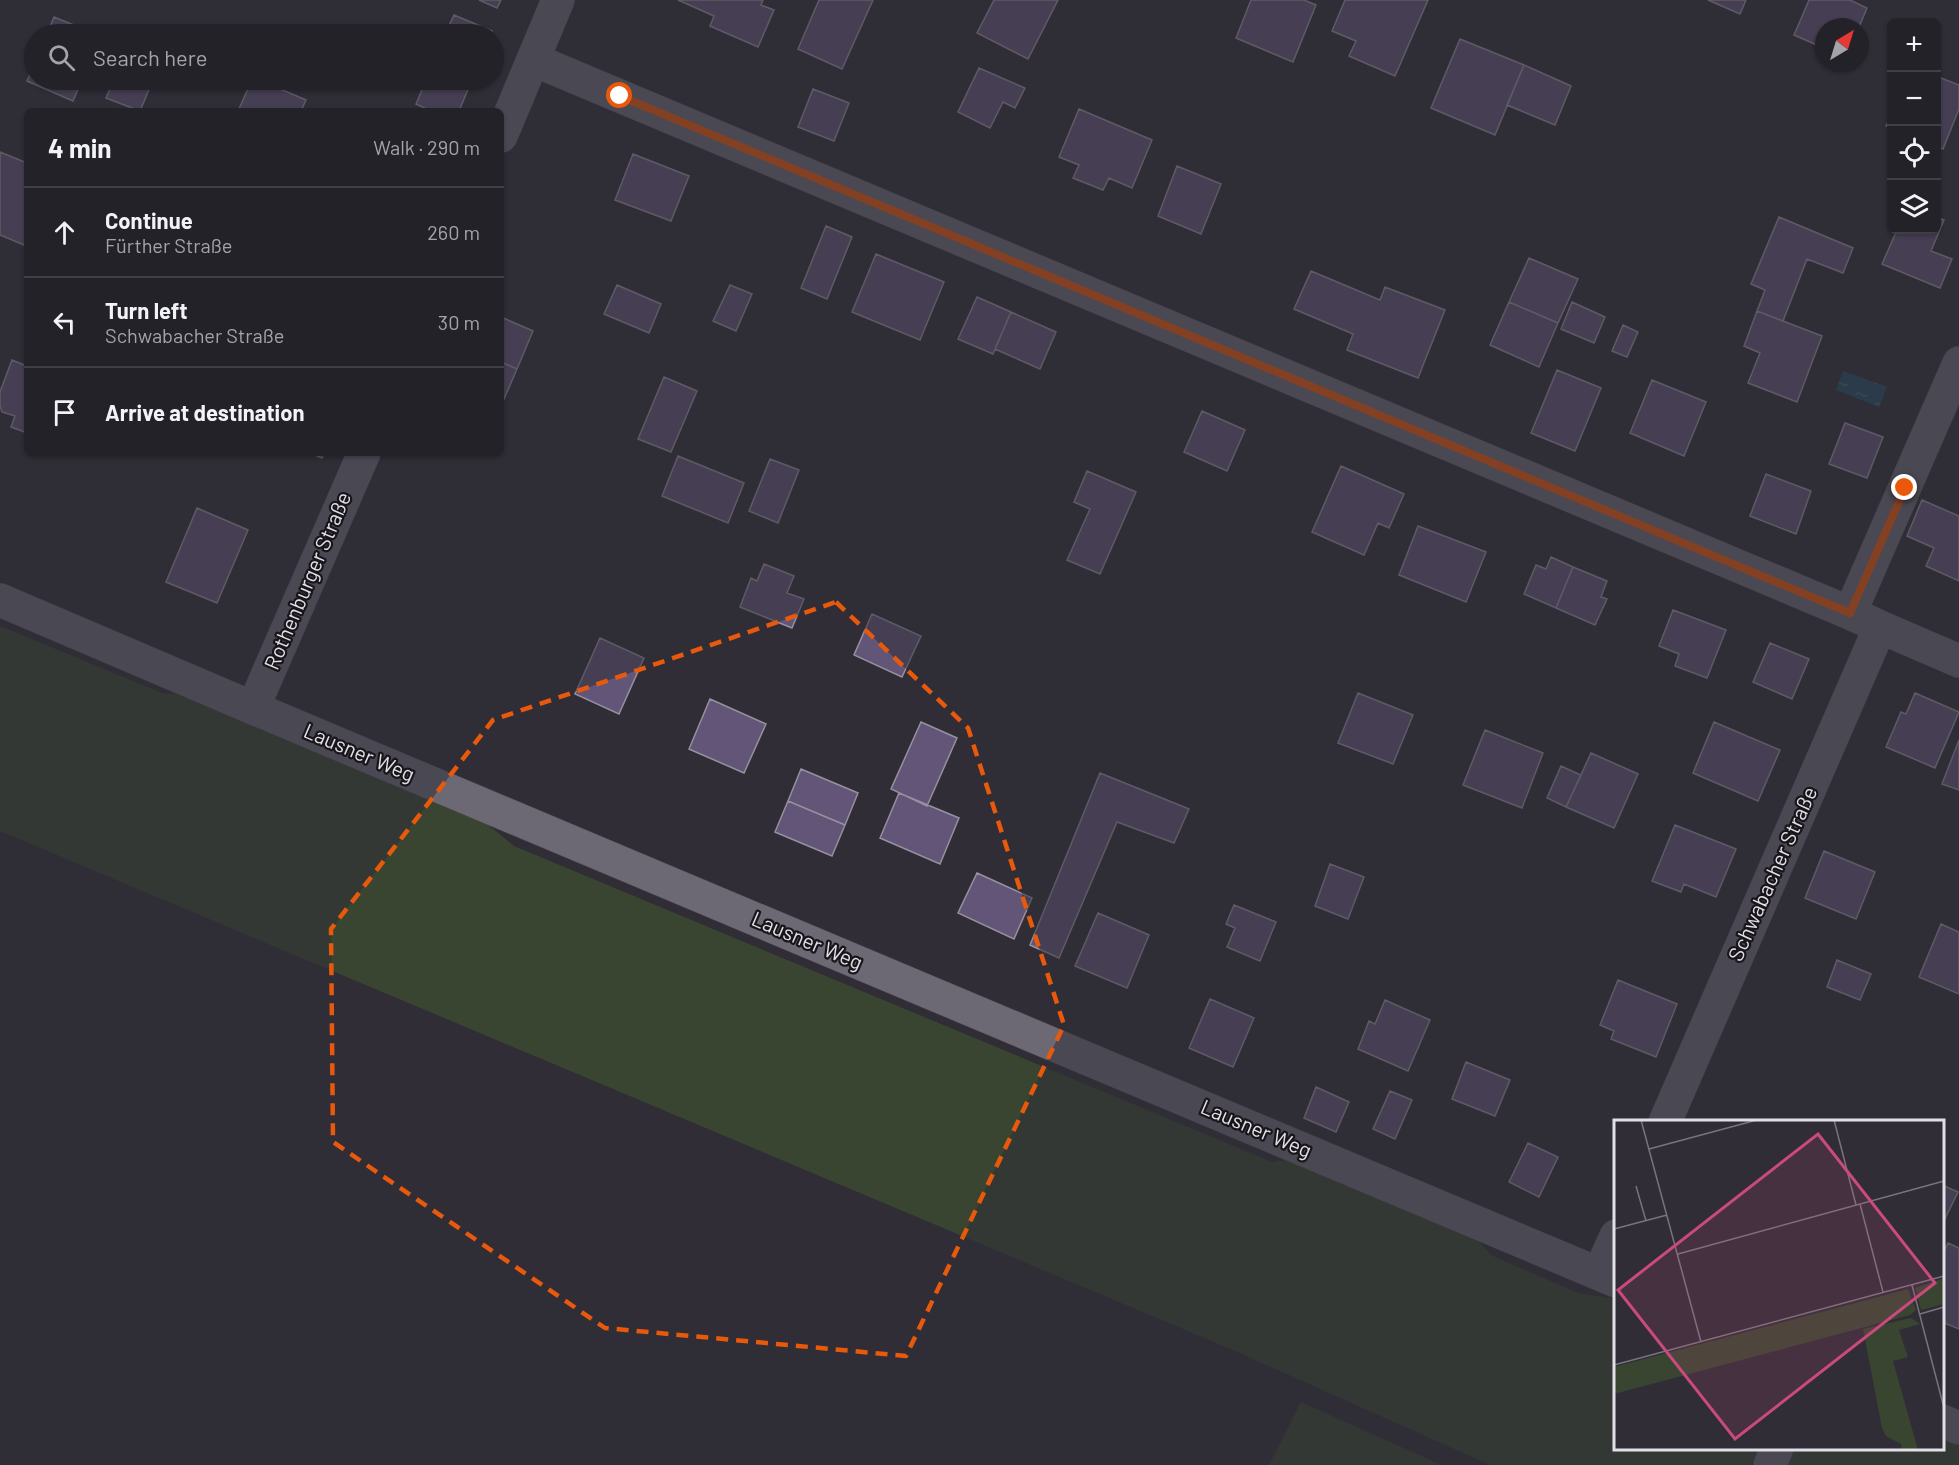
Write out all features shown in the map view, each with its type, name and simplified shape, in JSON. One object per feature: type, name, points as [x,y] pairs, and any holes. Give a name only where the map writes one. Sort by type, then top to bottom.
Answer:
[{"type":"street","points":[[504,129],[558,0]]},
{"type":"street","points":[[534,60],[1850,613],[1959,661]]},
{"type":"street","points":[[1850,613],[1959,363]]},
{"type":"street","name":"Rothenburger Straße","points":[[253,708],[363,456]]},
{"type":"street","name":"Lausner Weg","points":[[0,600],[1607,1277]]},
{"type":"street","name":"Schwabacher Straße","points":[[1666,1120],[1880,627]]},
{"type":"street","points":[[1607,1277],[1614,1245]]},
{"type":"street","points":[[1944,1422],[1959,1428]]},
{"type":"street","points":[[1770,1465],[1777,1450]]},
{"type":"highlighted area","points":[[836,602],[968,728],[1064,1025],[906,1356],[605,1328],[333,1142],[331,929],[493,720]]},
{"type":"green space","points":[[0,626],[162,693],[196,695],[487,824],[514,846],[1272,1162],[1292,1159],[1477,1239],[1491,1255],[1578,1293],[1614,1299],[1614,1450],[1759,1450],[1752,1465],[1490,1465],[1233,1350],[0,831]]},
{"type":"green space","points":[[1301,1402],[1437,1463],[1442,1465],[1269,1465]]},
{"type":"green space","points":[[1944,1434],[1959,1441],[1959,1465],[1785,1465],[1792,1450],[1944,1450]]},
{"type":"water","points":[[1843,371],[1887,387],[1879,407],[1836,390]]},
{"type":"building","points":[[479,0],[501,0],[497,8]]},
{"type":"building","points":[[678,0],[763,0],[761,5],[774,10],[758,47],[710,26],[714,16]]},
{"type":"building","points":[[819,0],[873,0],[842,69],[798,49]]},
{"type":"building","points":[[994,0],[1058,0],[1028,59],[977,33]]},
{"type":"building","points":[[1251,0],[1304,0],[1316,5],[1293,62],[1236,38]]},
{"type":"building","points":[[1345,0],[1428,0],[1395,76],[1349,56],[1356,41],[1332,31]]},
{"type":"building","points":[[1708,0],[1746,0],[1740,14]]},
{"type":"building","points":[[1809,0],[1850,0],[1867,8],[1863,18],[1815,18],[1815,44],[1794,35]]},
{"type":"building","points":[[454,15],[475,24],[450,24]]},
{"type":"building","points":[[54,17],[71,24],[51,24]]},
{"type":"building","points":[[1460,39],[1524,65],[1495,135],[1431,108]]},
{"type":"building","points":[[1524,65],[1571,86],[1555,125],[1507,105]]},
{"type":"building","points":[[979,68],[1025,88],[1015,108],[1003,102],[990,128],[958,112]]},
{"type":"building","points":[[1941,78],[1959,85],[1959,109],[1943,149],[1941,148]]},
{"type":"building","points":[[813,89],[849,103],[834,141],[798,127]]},
{"type":"building","points":[[48,90],[78,90],[73,101]]},
{"type":"building","points":[[110,90],[149,90],[141,108],[132,108],[106,98]]},
{"type":"building","points":[[247,90],[282,90],[306,100],[302,108],[239,108]]},
{"type":"building","points":[[422,90],[468,90],[460,108],[425,108],[416,104]]},
{"type":"building","points":[[1079,109],[1152,140],[1132,188],[1109,178],[1103,190],[1073,178],[1079,165],[1059,157]]},
{"type":"building","points":[[0,152],[24,162],[24,245],[0,235]]},
{"type":"building","points":[[633,154],[689,176],[671,221],[615,200]]},
{"type":"building","points":[[1177,166],[1221,184],[1201,234],[1158,216]]},
{"type":"building","points":[[1779,217],[1853,248],[1843,273],[1807,259],[1783,321],[1757,311],[1765,290],[1751,284]]},
{"type":"building","points":[[826,226],[852,237],[827,299],[801,288]]},
{"type":"building","points":[[1895,234],[1938,234],[1931,251],[1952,259],[1940,288],[1882,264]]},
{"type":"building","points":[[876,254],[944,282],[920,340],[852,312]]},
{"type":"building","points":[[1529,258],[1578,279],[1558,323],[1509,302]]},
{"type":"building","points":[[1311,271],[1380,300],[1385,287],[1445,310],[1418,378],[1347,350],[1353,334],[1294,309]]},
{"type":"building","points":[[617,285],[661,304],[649,333],[604,314]]},
{"type":"building","points":[[730,285],[752,294],[736,331],[713,321]]},
{"type":"building","points":[[977,297],[1011,312],[993,354],[958,339]]},
{"type":"building","points":[[1509,302],[1558,323],[1539,367],[1490,345]]},
{"type":"building","points":[[1572,302],[1605,317],[1594,343],[1561,329]]},
{"type":"building","points":[[1757,311],[1822,336],[1797,402],[1748,383],[1760,353],[1744,346]]},
{"type":"building","points":[[1011,312],[1056,332],[1040,369],[995,349]]},
{"type":"building","points":[[504,318],[533,331],[517,369],[504,363]]},
{"type":"building","points":[[1623,325],[1638,332],[1627,357],[1612,351]]},
{"type":"building","points":[[12,360],[24,365],[24,432],[11,427],[15,416],[2,412],[0,392]]},
{"type":"building","points":[[504,363],[517,369],[504,399]]},
{"type":"building","points":[[1557,370],[1601,388],[1575,451],[1531,433]]},
{"type":"building","points":[[664,377],[697,391],[671,452],[638,439]]},
{"type":"building","points":[[1652,380],[1706,402],[1684,456],[1630,433]]},
{"type":"building","points":[[1202,411],[1245,430],[1227,471],[1184,452]]},
{"type":"building","points":[[1845,423],[1883,437],[1867,478],[1829,464]]},
{"type":"building","points":[[678,456],[744,483],[728,523],[662,496]]},
{"type":"building","points":[[770,459],[799,470],[778,523],[749,511]]},
{"type":"building","points":[[1341,466],[1404,494],[1389,528],[1378,523],[1364,555],[1312,532]]},
{"type":"building","points":[[1087,471],[1136,492],[1100,574],[1067,560],[1090,509],[1074,502]]},
{"type":"building","points":[[1766,474],[1811,491],[1796,534],[1750,516]]},
{"type":"building","points":[[1922,500],[1959,516],[1959,581],[1926,566],[1934,548],[1907,536]]},
{"type":"building","points":[[197,508],[248,530],[217,603],[166,582]]},
{"type":"building","points":[[1418,526],[1486,552],[1466,602],[1399,575]]},
{"type":"building","points":[[1551,557],[1573,567],[1556,608],[1524,594],[1536,565],[1546,569]]},
{"type":"building","points":[[764,564],[794,576],[787,593],[804,599],[792,628],[740,607],[751,578],[757,581]]},
{"type":"building","points":[[1573,567],[1607,581],[1601,597],[1607,599],[1595,625],[1556,608]]},
{"type":"building","points":[[1673,610],[1726,630],[1707,678],[1675,666],[1679,654],[1659,646]]},
{"type":"building","points":[[872,614],[921,636],[902,677],[854,655]]},
{"type":"building","points":[[600,638],[644,658],[619,714],[575,694]]},
{"type":"building","points":[[1770,643],[1809,659],[1792,699],[1753,682]]},
{"type":"building","points":[[1358,693],[1413,715],[1393,764],[1338,743]]},
{"type":"building","points":[[1915,693],[1959,712],[1935,768],[1886,747],[1901,712],[1906,714]]},
{"type":"building","points":[[710,699],[766,724],[744,773],[689,749]]},
{"type":"building","points":[[921,722],[957,738],[927,806],[891,789]]},
{"type":"building","points":[[1714,722],[1780,750],[1758,801],[1693,773]]},
{"type":"building","points":[[1485,730],[1543,753],[1522,808],[1463,785]]},
{"type":"building","points":[[1959,740],[1959,790],[1942,784]]},
{"type":"building","points":[[1591,753],[1638,774],[1614,828],[1566,807]]},
{"type":"building","points":[[1561,766],[1581,775],[1566,807],[1547,798]]},
{"type":"building","points":[[801,769],[858,793],[845,825],[788,801]]},
{"type":"building","points":[[1100,773],[1189,809],[1174,843],[1117,822],[1059,958],[1030,945]]},
{"type":"building","points":[[899,793],[959,818],[940,864],[880,838]]},
{"type":"building","points":[[788,801],[845,825],[832,856],[775,832]]},
{"type":"building","points":[[1675,825],[1736,849],[1716,897],[1684,884],[1681,892],[1652,881]]},
{"type":"building","points":[[1824,851],[1875,872],[1856,919],[1805,898]]},
{"type":"building","points":[[1330,864],[1364,877],[1348,919],[1315,906]]},
{"type":"building","points":[[977,873],[1032,898],[1014,939],[958,913]]},
{"type":"building","points":[[1234,905],[1276,922],[1260,961],[1227,947],[1235,928],[1226,924]]},
{"type":"building","points":[[1098,913],[1149,935],[1127,988],[1075,966]]},
{"type":"building","points":[[1941,924],[1959,932],[1959,994],[1919,977]]},
{"type":"building","points":[[1837,960],[1871,974],[1860,1000],[1827,987]]},
{"type":"building","points":[[1618,980],[1677,1004],[1656,1057],[1611,1039],[1614,1031],[1600,1025]]},
{"type":"building","points":[[1210,999],[1254,1018],[1233,1067],[1189,1048]]},
{"type":"building","points":[[1385,1000],[1430,1020],[1408,1071],[1358,1049],[1369,1021],[1375,1024]]},
{"type":"building","points":[[1466,1062],[1510,1080],[1495,1116],[1452,1099]]},
{"type":"building","points":[[1316,1087],[1349,1102],[1336,1132],[1304,1118]]},
{"type":"building","points":[[1390,1091],[1412,1100],[1395,1139],[1373,1129]]},
{"type":"building","points":[[1528,1143],[1558,1157],[1539,1197],[1509,1182]]},
{"type":"building","points":[[1944,1186],[1958,1192],[1944,1221]]},
{"type":"building","points":[[1948,1243],[1959,1248],[1959,1329],[1944,1323],[1944,1251]]},
{"type":"route","points":[[620,96],[1850,613],[1905,488]]}]
